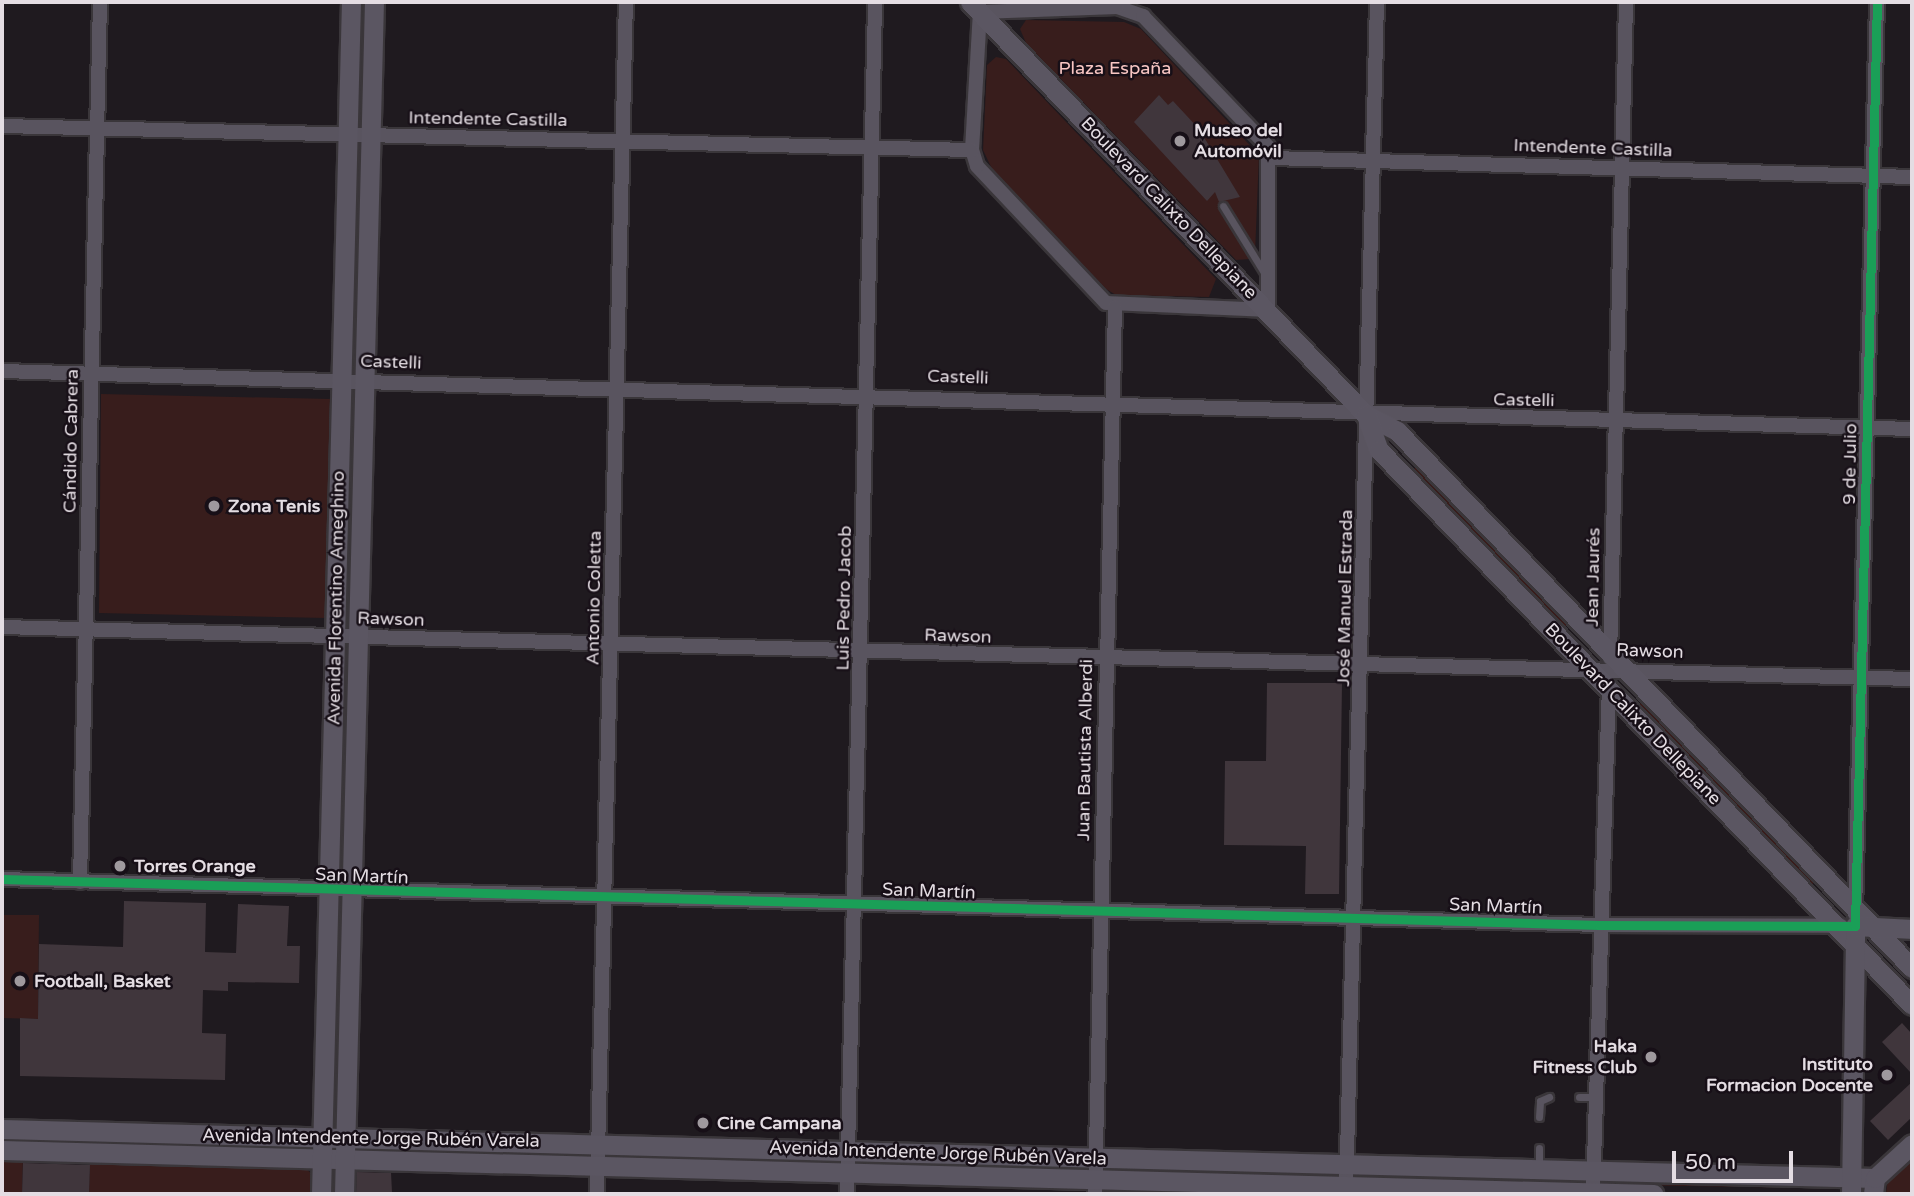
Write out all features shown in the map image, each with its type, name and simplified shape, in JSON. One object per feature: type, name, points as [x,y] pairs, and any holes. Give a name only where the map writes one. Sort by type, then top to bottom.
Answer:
[{"type":"main road","name":"Avenida Florentino Ameghino","points":[[321,1194],[351,2]]},
{"type":"main road","name":"Avenida Florentino Ameghino","points":[[344,1194],[374,2]]},
{"type":"main road","name":"Boulevard Calixto Dellepiane","points":[[975,7],[1366,415],[1397,431],[1615,664],[1854,906],[1855,931]]},
{"type":"main road","name":"Boulevard Calixto Dellepiane","points":[[1366,415],[1380,450],[1609,689],[1855,931],[1912,1005]]},
{"type":"main road","name":"San Martín","points":[[1855,931],[1912,929]]},
{"type":"main road","name":"Boulevard Calixto Dellepiane","points":[[1855,931],[1912,968]]},
{"type":"main road","points":[[1851,1186],[1855,931]]},
{"type":"main road","name":"Avenida Intendente Jorge Rubén Varela","points":[[2,1129],[1594,1170],[1851,1186],[1874,1186],[1912,1143]]},
{"type":"main road","name":"Avenida Intendente Jorge Rubén Varela","points":[[2,1150],[847,1172],[1096,1187],[1653,1194]]},
{"type":"street","name":"Cándido Cabrera","points":[[80,882],[100,2]]},
{"type":"street","name":"Antonio Coletta","points":[[597,1194],[626,2]]},
{"type":"street","name":"Luis Pedro Jacob","points":[[847,1194],[874,149],[875,2]]},
{"type":"street","name":"José Manuel Estrada","points":[[1346,1190],[1364,667],[1366,415],[1377,2]]},
{"type":"street","name":"Jean Jaurés","points":[[1593,1193],[1599,925],[1609,689],[1615,664],[1616,422],[1626,2]]},
{"type":"street","name":"9 de Julio","points":[[1854,906],[1877,2]]},
{"type":"street","points":[[1132,5],[1268,147],[1272,158],[1268,310],[1115,307],[977,166],[972,150],[975,7],[1132,5]]},
{"type":"street","name":"Intendente Castilla","points":[[2,126],[972,150]]},
{"type":"street","name":"Intendente Castilla","points":[[1272,158],[1912,177]]},
{"type":"street","name":"Juan Bautista Alberdi","points":[[1096,1187],[1115,307]]},
{"type":"street","name":"Castelli","points":[[2,371],[1113,401],[1366,415],[1912,429]]},
{"type":"street","name":"Rawson","points":[[2,627],[1364,667],[1589,668],[1615,664],[1912,679]]},
{"type":"street","name":"San Martín","points":[[2,879],[328,891],[1855,931]]},
{"type":"lane","points":[[1223,206],[1269,281]]},
{"type":"lane","points":[[1539,1117],[1540,1101],[1549,1097]]},
{"type":"lane","points":[[1579,1097],[1595,1097]]},
{"type":"lane","points":[[1539,1148],[1539,1169]]},
{"type":"green space","points":[[359,2],[367,2],[360,118],[357,117]]},
{"type":"green space","name":"Plaza España","points":[[1026,20],[1124,22],[1141,29],[1259,155],[1255,254],[1250,259],[1236,260],[1026,43],[1020,29]]},
{"type":"green space","name":"Plaza España","points":[[996,57],[1006,59],[1216,279],[1209,297],[1116,295],[1106,289],[992,169],[983,150],[987,65]]},
{"type":"green space","points":[[359,152],[356,367],[353,368],[356,153]]},
{"type":"green space","name":"Zona Tenis","points":[[101,394],[330,399],[326,618],[99,613]]},
{"type":"green space","points":[[353,405],[350,619],[347,620],[344,619]]},
{"type":"green space","points":[[1419,464],[1570,622],[1561,631],[1410,473]]},
{"type":"green space","points":[[346,653],[343,868],[340,869],[343,654]]},
{"type":"green space","points":[[1644,700],[1817,880],[1808,888],[1636,708]]},
{"type":"green space","points":[[340,906],[337,1120],[334,1122],[337,907]]},
{"type":"green space","name":"Football, Basket","points":[[2,915],[39,915],[38,1019],[2,1018]]},
{"type":"green space","points":[[2,1136],[304,1145],[305,1147],[2,1144]]},
{"type":"green space","points":[[1912,1154],[1912,1194],[1886,1194],[1888,1176]]},
{"type":"green space","points":[[2,1156],[23,1156],[22,1194],[2,1194]]},
{"type":"green space","points":[[90,1158],[301,1164],[315,1177],[315,1194],[89,1194]]},
{"type":"green space","points":[[1122,1166],[1313,1172],[1314,1175],[1122,1171]]},
{"type":"green space","points":[[1370,1172],[1561,1178],[1562,1181],[1369,1178]]},
{"type":"green space","points":[[1623,1178],[1814,1185],[1815,1188],[1625,1185]]},
{"type":"building","name":"Museo del Automóvil","points":[[1159,95],[1168,105],[1173,101],[1199,129],[1240,197],[1219,202],[1215,192],[1207,201],[1134,122]]},
{"type":"building","points":[[1267,683],[1342,683],[1339,894],[1305,894],[1306,846],[1224,845],[1225,761],[1266,761]]},
{"type":"building","points":[[124,901],[206,903],[205,952],[236,953],[238,904],[289,906],[287,946],[300,946],[299,983],[228,982],[228,991],[203,990],[202,1033],[226,1034],[225,1080],[20,1076],[20,1018],[38,1019],[39,944],[123,947]]},
{"type":"building","points":[[1902,1023],[1912,1034],[1912,1074],[1882,1042]]},
{"type":"building","points":[[1912,1082],[1912,1117],[1888,1140],[1870,1121]]},
{"type":"building","points":[[23,1163],[90,1165],[89,1194],[22,1194]]},
{"type":"building","points":[[357,1172],[391,1173],[392,1192],[356,1192]]},
{"type":"cycle path","points":[[2,879],[1599,925],[1855,926],[1877,2]]},
{"type":"place","name":"Museo del Automóvil","points":[[1180,141]]},
{"type":"place","name":"Zona Tenis","points":[[214,506]]},
{"type":"place","name":"Torres Orange","points":[[120,866]]},
{"type":"place","name":"Football, Basket","points":[[20,981]]},
{"type":"place","name":"Haka Fitness Club","points":[[1651,1057]]},
{"type":"place","name":"Instituto Formacion Docente","points":[[1887,1075]]},
{"type":"place","name":"Cine Campana","points":[[703,1123]]}]
